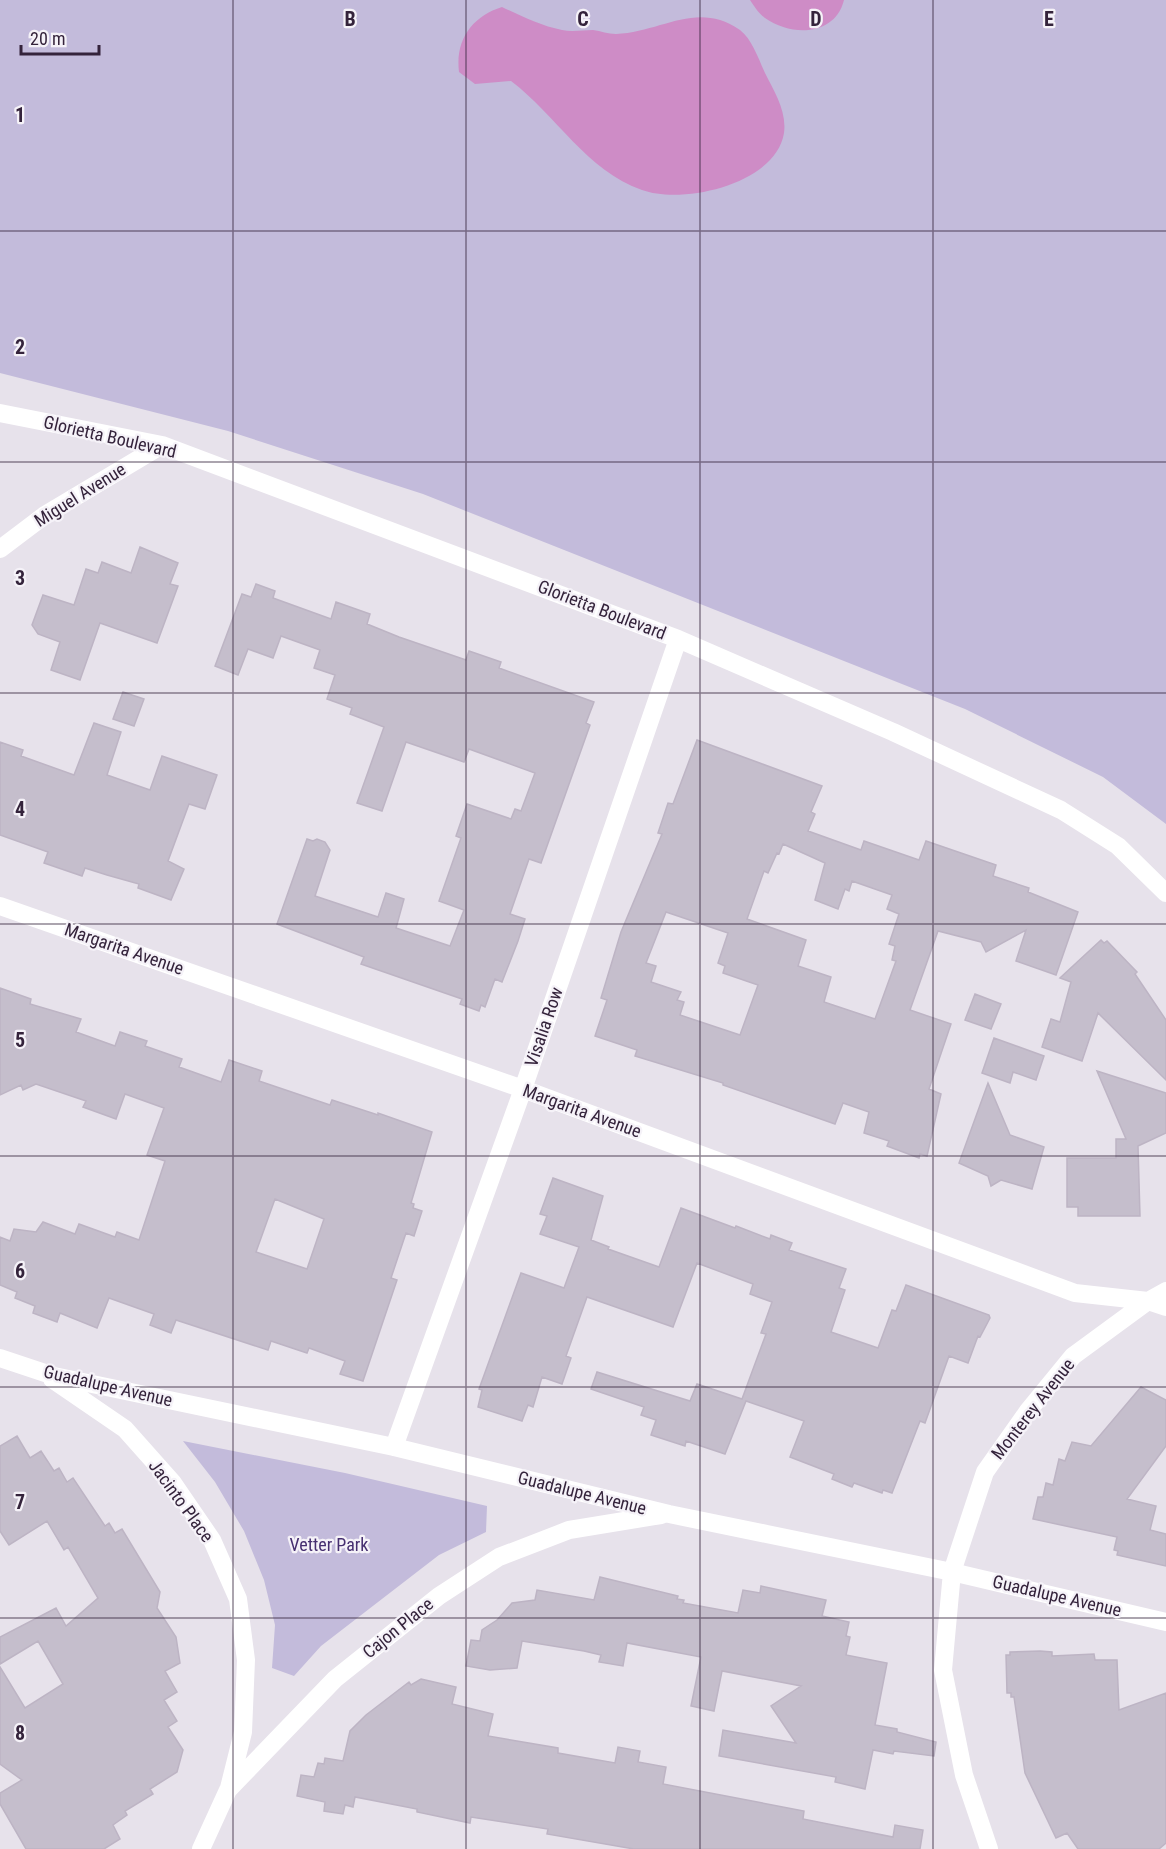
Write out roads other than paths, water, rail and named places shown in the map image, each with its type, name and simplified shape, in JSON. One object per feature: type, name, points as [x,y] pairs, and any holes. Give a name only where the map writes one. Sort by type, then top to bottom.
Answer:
[{"type":"street","name":"Glorietta Boulevard","points":[[0,413],[162,445],[678,639],[893,732],[1061,810],[1118,846],[1166,893]]},
{"type":"street","name":"Miguel Avenue","points":[[0,549],[45,515],[162,445]]},
{"type":"street","name":"Visalia Row","points":[[394,1447],[523,1089],[678,639]]},
{"type":"street","name":"Margarita Avenue","points":[[0,906],[523,1089],[1075,1293],[1148,1301],[1166,1307]]},
{"type":"street","name":"Monterey Avenue","points":[[989,1849],[964,1775],[943,1670],[952,1572],[986,1472],[1028,1411],[1073,1356],[1148,1301],[1166,1291]]},
{"type":"street","name":"Guadalupe Avenue","points":[[0,1358],[54,1376],[394,1447],[669,1514],[952,1572],[1166,1622]]},
{"type":"street","name":"Jacinto Place","points":[[0,1358],[56,1381],[125,1430],[173,1483],[212,1540],[238,1599],[246,1660],[243,1732],[228,1791]]},
{"type":"street","name":"Cajon Place","points":[[201,1849],[228,1791],[335,1679],[439,1596],[499,1557],[570,1530],[669,1514]]},
{"type":"park label","name":"Vetter Park","points":[[329,1545]]}]
